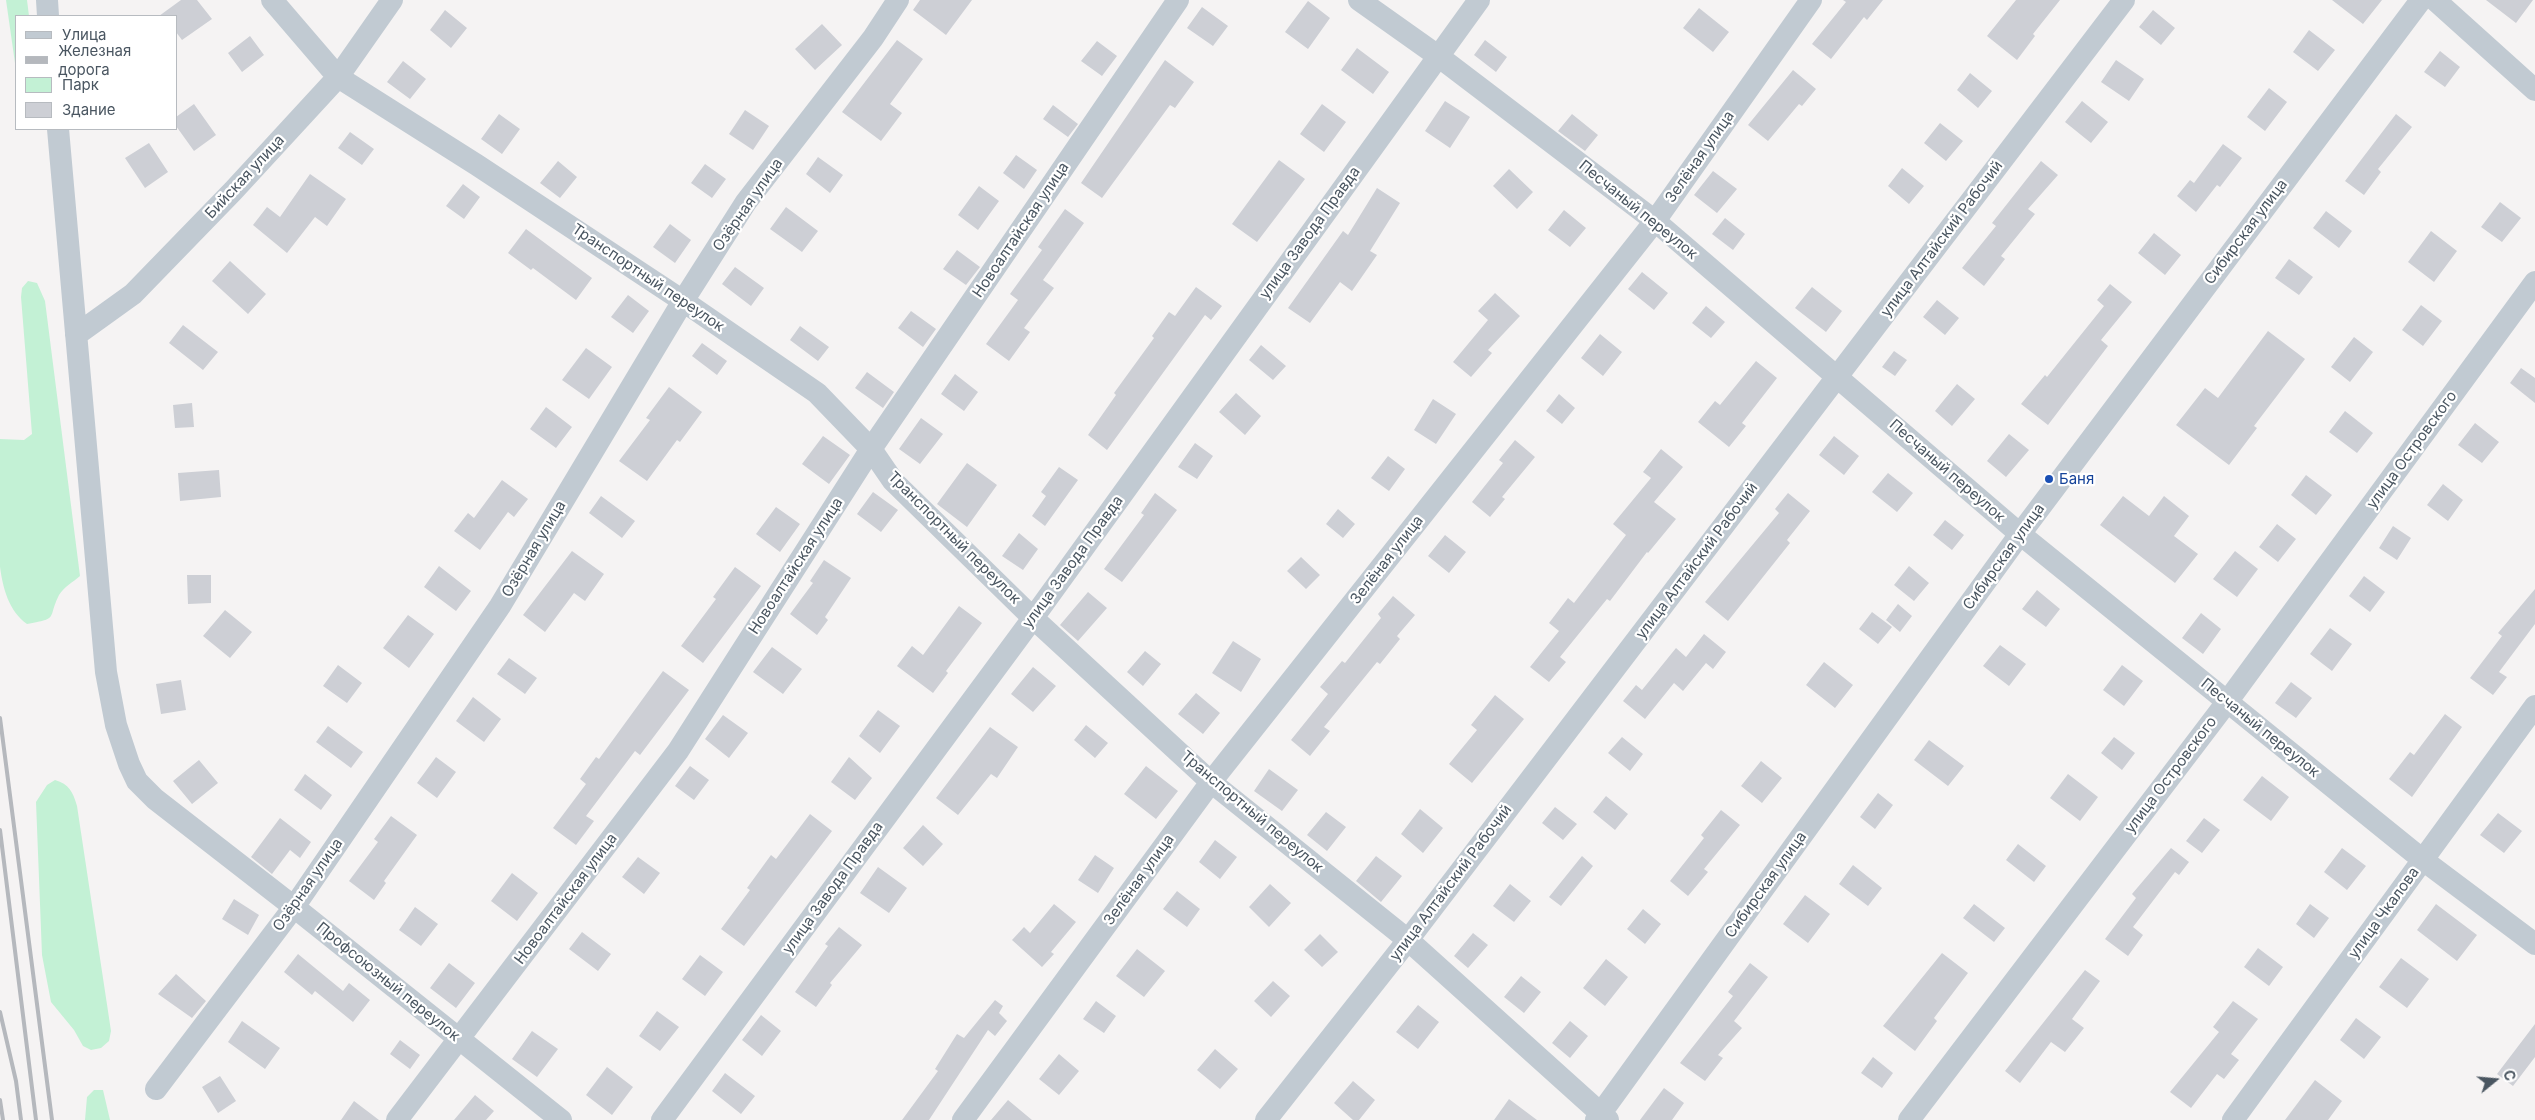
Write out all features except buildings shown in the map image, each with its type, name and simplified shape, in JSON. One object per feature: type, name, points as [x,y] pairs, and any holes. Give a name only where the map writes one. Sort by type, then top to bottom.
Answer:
[{"type":"street","points":[[47,0],[48,15]]},
{"type":"street","name":"Транспортный переулок","points":[[272,0],[338,77],[478,165],[684,301],[817,393],[872,448],[893,481],[1033,618],[1211,782],[1408,940],[1601,1118]]},
{"type":"street","name":"Бийская улица","points":[[76,335],[133,294],[233,190],[338,77],[392,0]]},
{"type":"street","name":"Озёрная улица","points":[[156,1089],[294,907],[500,606],[746,202],[873,38],[898,0]]},
{"type":"street","name":"Новоалтайская улица","points":[[397,1120],[460,1040],[678,751],[872,448],[1178,0]]},
{"type":"street","name":"Песчаный переулок","points":[[1359,0],[1438,56],[1655,221],[2020,534],[2423,860],[2535,944]]},
{"type":"street","name":"улица Завода Правда","points":[[662,1120],[1033,618],[1479,0]]},
{"type":"street","name":"Зелёная улица","points":[[963,1120],[1211,782],[1655,221],[1811,0]]},
{"type":"street","name":"улица Алтайский Рабочий","points":[[1266,1120],[1408,940],[2124,0]]},
{"type":"street","name":"Сибирская улица","points":[[1601,1118],[2020,534],[2421,0]]},
{"type":"street","points":[[2435,0],[2535,90]]},
{"type":"street","name":"Профсоюзный переулок","points":[[58,130],[106,672],[116,725],[129,764],[137,781],[155,799],[561,1120]]},
{"type":"street","name":"улица Островского","points":[[1909,1120],[2227,702],[2535,282]]},
{"type":"street","name":"улица Чкалова","points":[[2233,1120],[2535,706]]},
{"type":"green space","points":[[6,0],[27,0],[29,15],[15,15],[15,63]]},
{"type":"green space","points":[[28,281],[37,283],[45,301],[80,576],[61,592],[48,619],[27,624],[11,606],[0,567],[0,439],[24,440],[32,434],[21,297],[22,288]]},
{"type":"green space","points":[[55,780],[70,789],[77,806],[111,1031],[109,1041],[101,1048],[91,1050],[83,1046],[74,1030],[51,1002],[42,955],[36,802],[47,785]]},
{"type":"green space","points":[[94,1090],[103,1090],[110,1120],[85,1120],[87,1097]]},
{"type":"railway","points":[[0,718],[52,1120]]},
{"type":"railway","points":[[0,830],[36,1120]]},
{"type":"railway","points":[[0,1012],[16,1081],[21,1120]]},
{"type":"railway","points":[[0,1100],[3,1120]]},
{"type":"place","name":"Баня","points":[[2049,479]]}]
